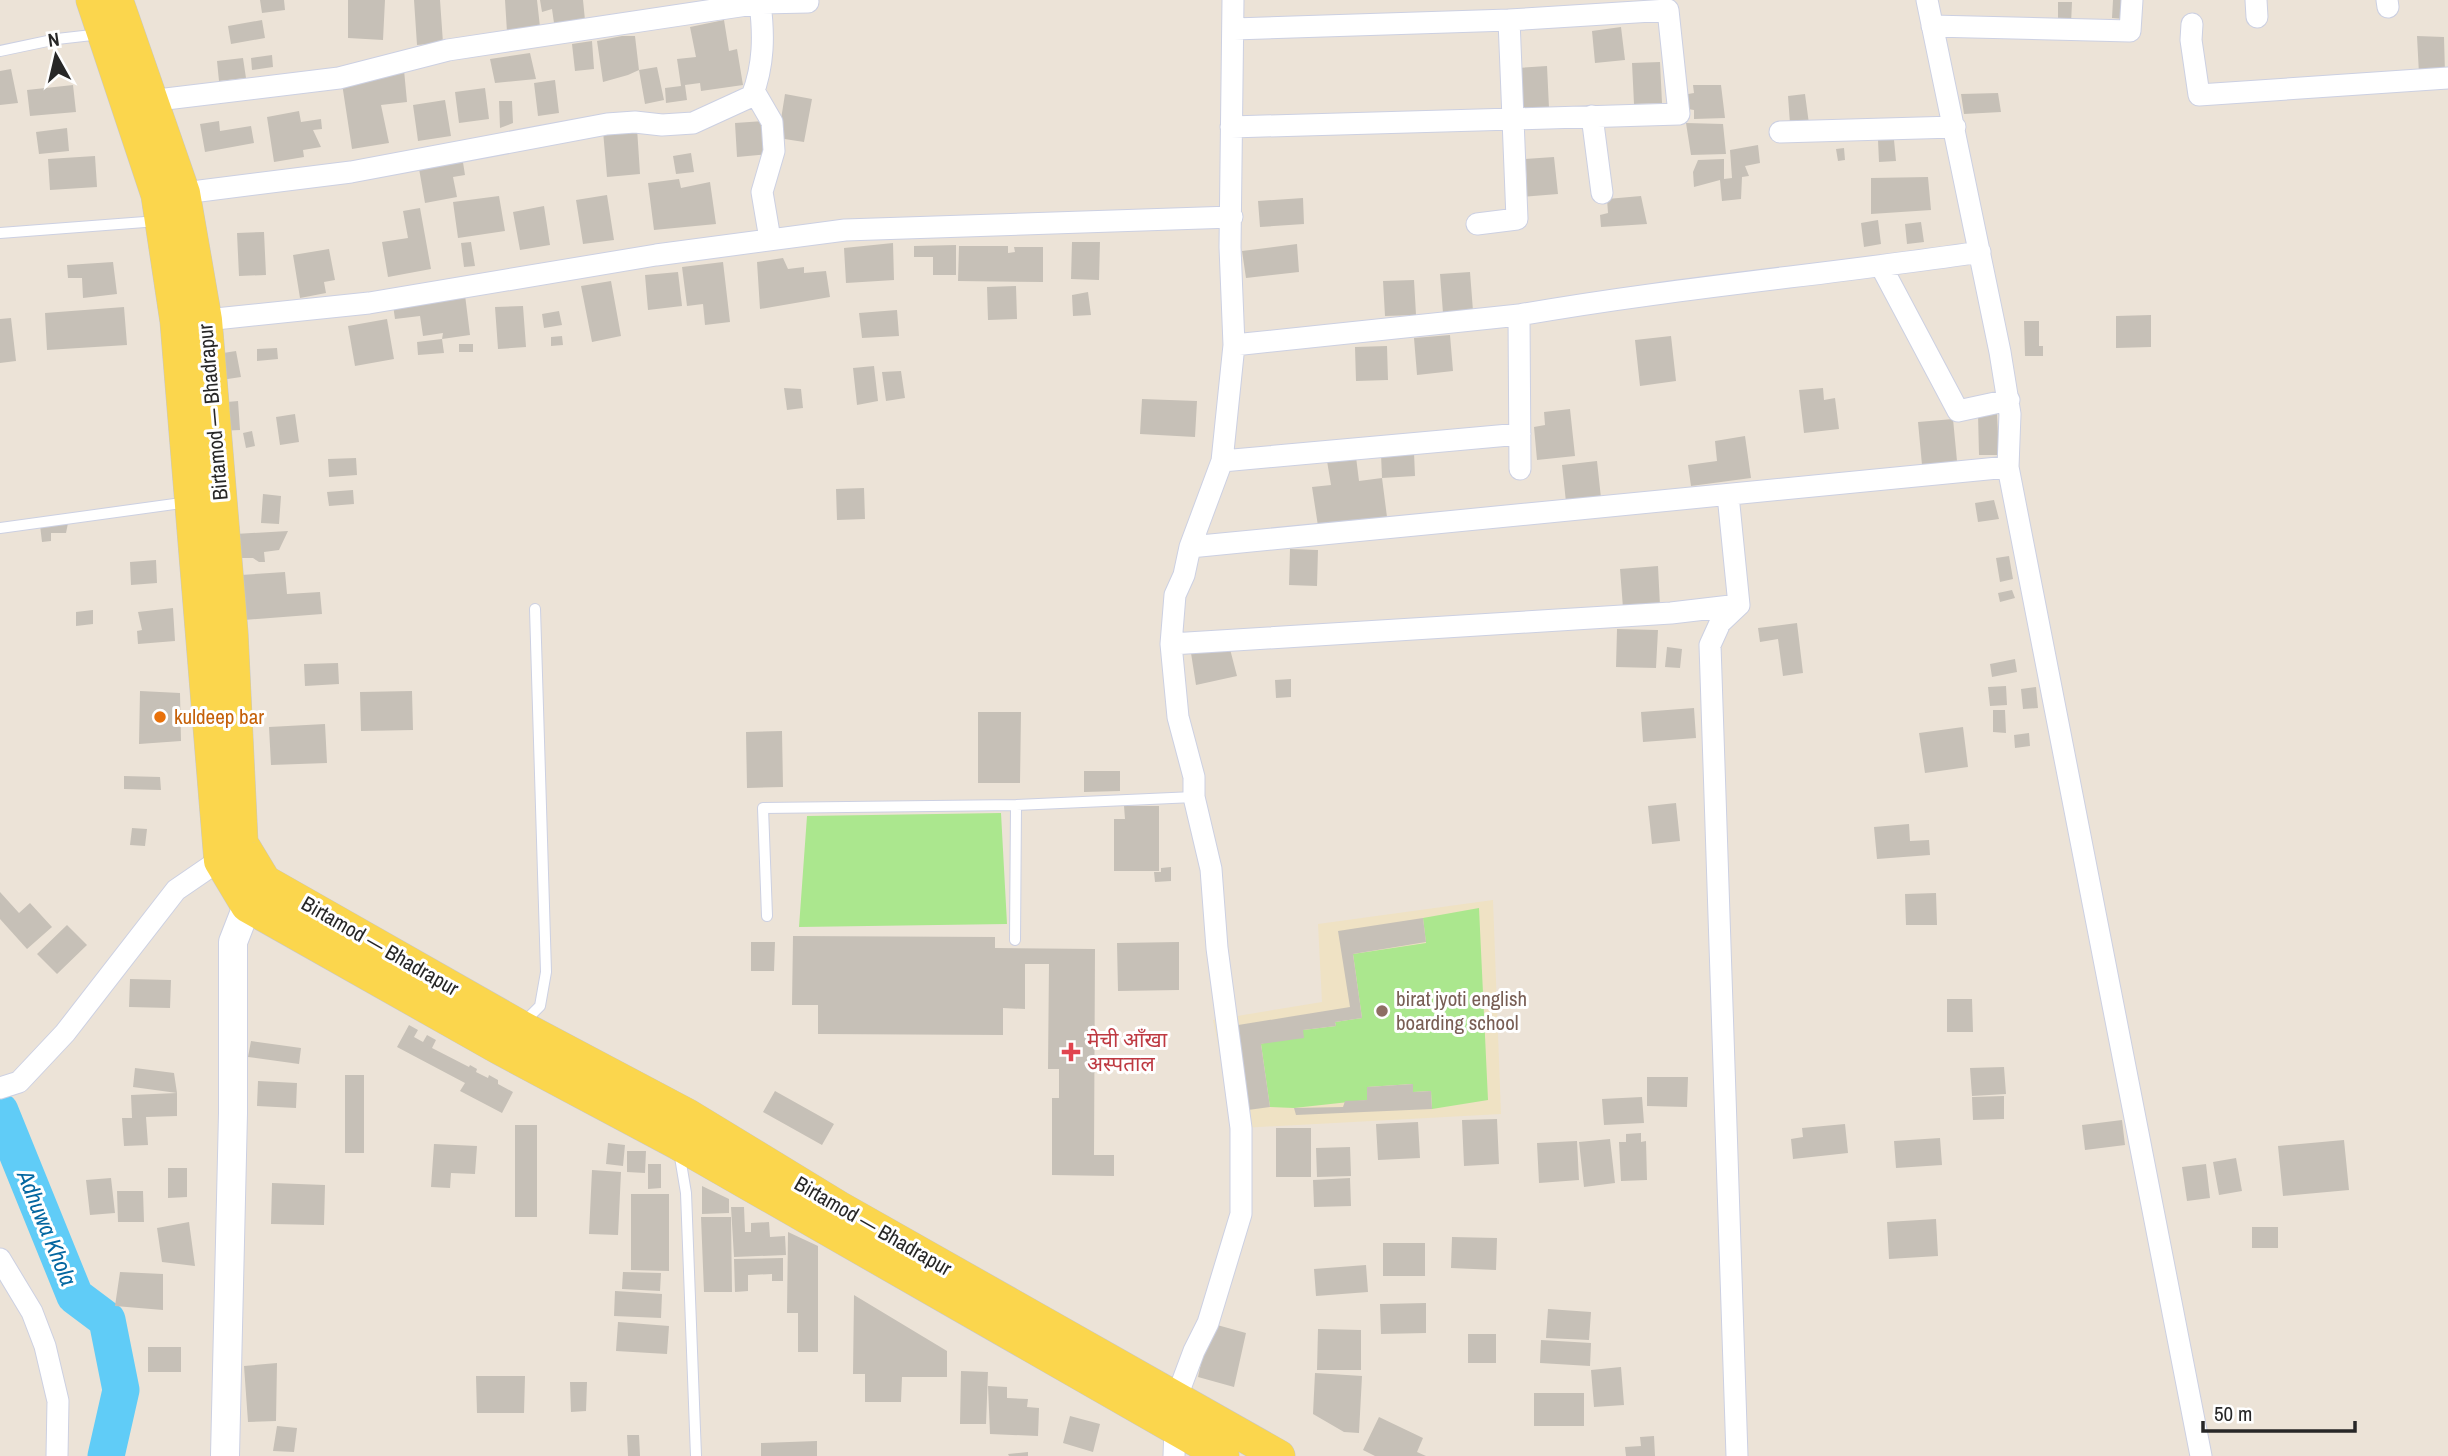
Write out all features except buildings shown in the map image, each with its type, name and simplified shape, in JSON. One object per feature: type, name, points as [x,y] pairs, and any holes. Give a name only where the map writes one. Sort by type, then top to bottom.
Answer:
[{"type":"main road","name":"Birtamod — Bhadrapur","points":[[92,0],[103,34],[184,193],[193,303],[232,633],[231,852]]},
{"type":"main road","name":"Birtamod — Bhadrapur","points":[[117,0],[160,221],[193,303],[192,501],[231,852],[256,893],[500,1049],[678,1144],[830,1217]]},
{"type":"main road","name":"Birtamod — Bhadrapur","points":[[256,893],[520,1026],[688,1115],[830,1217],[1223,1456]]},
{"type":"main road","name":"Birtamod — Bhadrapur","points":[[1176,1428],[1279,1456]]},
{"type":"street","points":[[1176,1428],[1194,1351],[1208,1322],[1241,1214],[1241,1128],[1217,948],[1211,869],[1195,797],[1194,777],[1178,717],[1171,644],[1175,595],[1222,461],[1234,345],[1230,247],[1233,0]]},
{"type":"street","points":[[1927,0],[2009,400],[2008,467],[2201,1456]]},
{"type":"street","points":[[1932,26],[2130,31],[2132,0]]},
{"type":"street","points":[[138,103],[340,78],[448,50],[760,3],[808,2]]},
{"type":"street","points":[[184,193],[351,172],[607,124],[694,123],[752,96],[761,72],[763,29],[760,3]]},
{"type":"street","points":[[1231,127],[1679,114],[1668,10],[1509,20],[1234,29]]},
{"type":"street","points":[[1477,224],[1517,219],[1509,20]]},
{"type":"street","points":[[2192,24],[2191,40],[2199,95],[2448,78]]},
{"type":"street","points":[[754,91],[772,122],[774,151],[762,192],[770,239]]},
{"type":"street","points":[[1592,116],[1602,194]]},
{"type":"street","points":[[1780,132],[1955,127]]},
{"type":"street","points":[[193,303],[369,303],[770,239],[845,230],[1232,217]]},
{"type":"street","points":[[1234,345],[1519,315],[1574,305],[1980,251]]},
{"type":"street","points":[[1881,266],[1958,411],[2009,400]]},
{"type":"street","points":[[1519,315],[1520,469]]},
{"type":"street","points":[[1222,461],[1520,434]]},
{"type":"street","points":[[1190,547],[2008,467]]},
{"type":"street","points":[[1728,495],[1739,605]]},
{"type":"street","points":[[1171,644],[1671,613],[1739,605]]},
{"type":"street","points":[[1737,1456],[1710,645],[1720,623],[1739,605]]},
{"type":"street","points":[[10,1085],[65,1033],[176,890],[231,852]]},
{"type":"street","points":[[225,1456],[233,1113],[233,942],[256,893]]},
{"type":"street","points":[[0,1259],[32,1312],[45,1346],[58,1401],[57,1456]]},
{"type":"lane","points":[[0,51],[57,39],[103,34]]},
{"type":"lane","points":[[0,233],[160,221]]},
{"type":"lane","points":[[0,528],[192,501]]},
{"type":"lane","points":[[520,1026],[540,1006],[546,972],[535,608]]},
{"type":"lane","points":[[767,916],[763,808],[1016,804],[1195,797]]},
{"type":"lane","points":[[1014,940],[1016,804]]},
{"type":"lane","points":[[678,1144],[686,1193],[696,1456]]},
{"type":"shaded area","name":"birat jyoti english boarding school","points":[[1493,900],[1501,1114],[1241,1128],[1235,1126],[1213,1020],[1322,1002],[1318,924]]},
{"type":"green space","points":[[1001,813],[1007,924],[799,927],[807,816]]},
{"type":"green space","points":[[1479,908],[1488,1100],[1432,1109],[1431,1091],[1413,1092],[1412,1084],[1367,1087],[1367,1100],[1294,1108],[1270,1107],[1261,1044],[1303,1030],[1336,1026],[1335,1022],[1362,1018],[1353,954],[1426,943],[1423,918]]},
{"type":"waterway","name":"Adhuwa Khola","points":[[0,1111],[75,1296],[107,1320],[121,1390],[106,1456]]},
{"type":"place","name":"kuldeep bar","points":[[160,717]]},
{"type":"place","name":"birat jyoti english boarding school","points":[[1382,1011]]},
{"type":"place","name":"मेची आँखा अस्पताल","points":[[1071,1052]]}]
